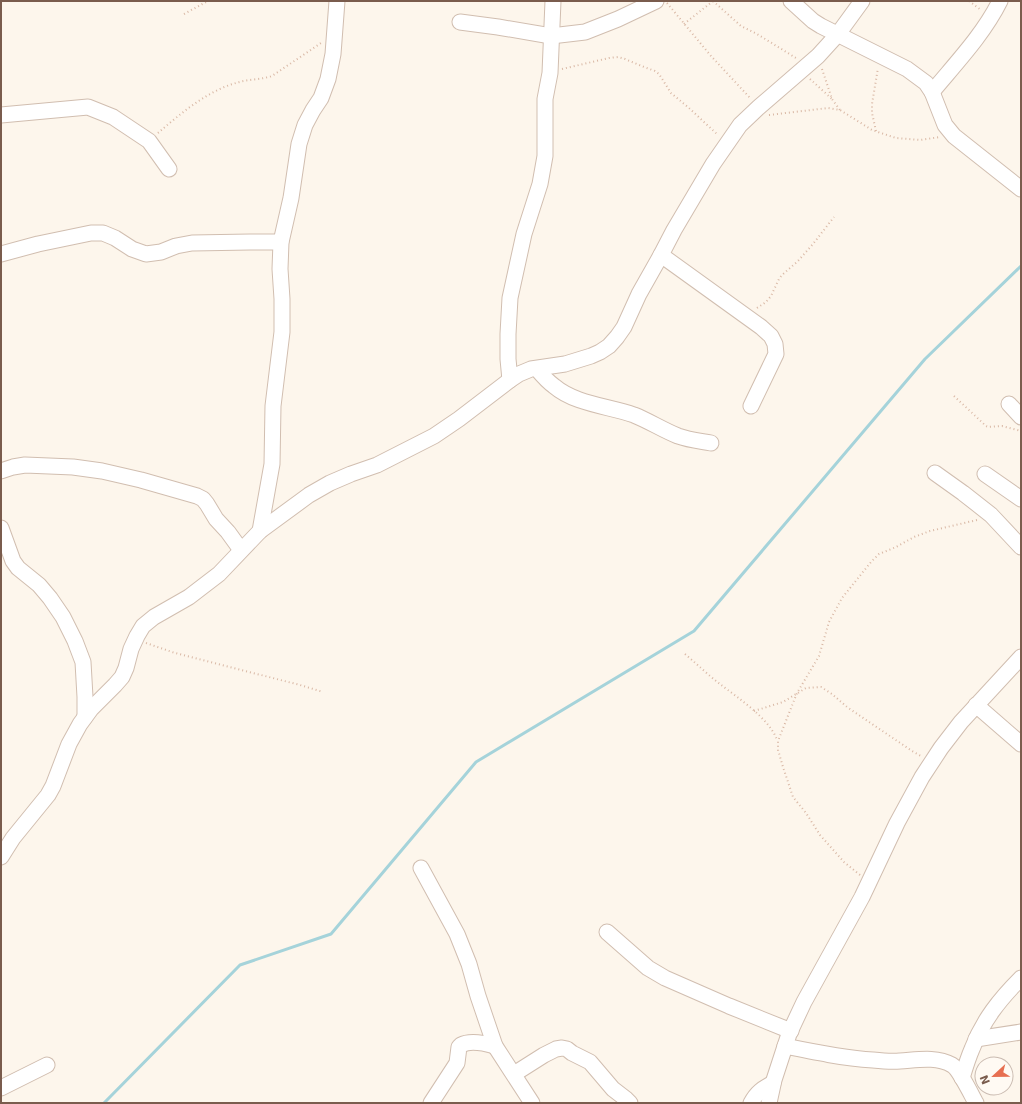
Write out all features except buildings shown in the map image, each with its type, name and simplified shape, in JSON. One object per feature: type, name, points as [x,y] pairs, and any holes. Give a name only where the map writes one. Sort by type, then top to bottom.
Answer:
[{"type":"street","points":[[260,530],[272,464],[273,406],[282,332],[280,269],[281,242],[291,198],[299,144],[305,125],[321,98],[328,79],[333,54],[337,1]]},
{"type":"street","points":[[510,380],[508,334],[510,298],[524,234],[540,184],[545,156],[545,99],[550,73],[553,1]]},
{"type":"street","points":[[460,22],[551,36],[585,32],[618,19],[656,1]]},
{"type":"street","points":[[791,1],[813,21],[907,69],[926,83],[932,92],[945,124],[954,136],[1021,189]]},
{"type":"street","points":[[1,857],[13,838],[48,796],[69,744],[80,724],[91,709],[115,686],[122,677],[131,648],[143,626],[154,617],[189,597],[219,574],[260,530],[309,495],[350,474],[377,465],[434,436],[510,380],[527,371],[565,364],[591,356],[609,346],[624,328],[639,294],[662,256],[674,230],[713,164],[740,125],[808,64],[838,34],[862,1]]},
{"type":"street","points":[[932,92],[978,36],[992,17],[1000,1]]},
{"type":"street","points":[[1,115],[88,107],[113,117],[149,141],[169,169]]},
{"type":"street","points":[[1,254],[38,244],[91,233],[103,233],[115,238],[132,249],[146,254],[161,252],[176,246],[192,243],[281,242]]},
{"type":"street","points":[[662,256],[761,327],[771,336],[775,344],[776,354],[751,406]]},
{"type":"street","points":[[537,369],[554,387],[566,394],[596,405],[634,415],[678,436],[691,440],[711,443]]},
{"type":"street","points":[[1010,404],[1021,417]]},
{"type":"street","points":[[1,471],[25,465],[73,467],[141,480],[197,496],[203,499],[216,520],[228,532],[241,550]]},
{"type":"street","points":[[934,473],[964,493],[992,517],[1021,547]]},
{"type":"street","points":[[985,474],[1021,499]]},
{"type":"street","points":[[1,528],[13,561],[18,568],[39,584],[50,598],[75,641],[83,662],[85,717]]},
{"type":"street","points":[[769,1103],[773,1083],[785,1046],[804,1002],[922,777],[957,727],[1021,657]]},
{"type":"street","points":[[976,705],[1021,744]]},
{"type":"street","points":[[421,868],[457,934],[469,964],[495,1046],[532,1103]]},
{"type":"street","points":[[607,932],[648,968],[665,978],[791,1031]]},
{"type":"street","points":[[962,1078],[976,1039],[993,1008],[1021,978]]},
{"type":"street","points":[[976,1039],[1021,1032]]},
{"type":"street","points":[[431,1103],[457,1063],[461,1044],[468,1042],[484,1043],[495,1046]]},
{"type":"street","points":[[785,1046],[825,1055],[874,1061],[936,1059],[953,1065],[976,1103]]},
{"type":"street","points":[[514,1074],[544,1055],[556,1049],[562,1048],[590,1062],[613,1089],[630,1103]]},
{"type":"street","points":[[1,1088],[47,1065]]},
{"type":"street","points":[[751,1103],[755,1095],[773,1083]]},
{"type":"path","points":[[184,14],[208,1]]},
{"type":"path","points":[[666,1],[711,56],[759,107]]},
{"type":"path","points":[[684,24],[713,1],[740,26],[757,34],[808,64],[840,110],[854,120],[876,131],[896,138],[920,140],[954,136]]},
{"type":"path","points":[[149,141],[174,119],[217,90],[237,82],[272,76],[335,33]]},
{"type":"path","points":[[876,131],[872,113],[872,104],[880,55]]},
{"type":"path","points":[[550,73],[618,57],[658,72],[672,93],[727,144]]},
{"type":"path","points":[[808,64],[832,99]]},
{"type":"path","points":[[748,117],[828,108],[840,110]]},
{"type":"path","points":[[746,316],[766,302],[771,296],[779,279],[798,261],[834,217]]},
{"type":"path","points":[[954,396],[986,426],[1002,426],[1021,431]]},
{"type":"path","points":[[868,882],[844,862],[820,835],[806,813],[792,797],[778,750],[778,741],[797,693],[820,656],[829,622],[842,598],[879,554],[930,531],[966,521],[992,517]]},
{"type":"path","points":[[136,639],[175,653],[324,692]]},
{"type":"path","points":[[685,654],[712,678],[743,700],[772,729],[778,741]]},
{"type":"path","points":[[754,711],[783,702],[806,688],[821,687],[847,707],[912,751],[932,762]]},
{"type":"waterway","points":[[104,1103],[240,965],[331,934],[476,762],[694,631],[925,359],[1021,266]]}]
